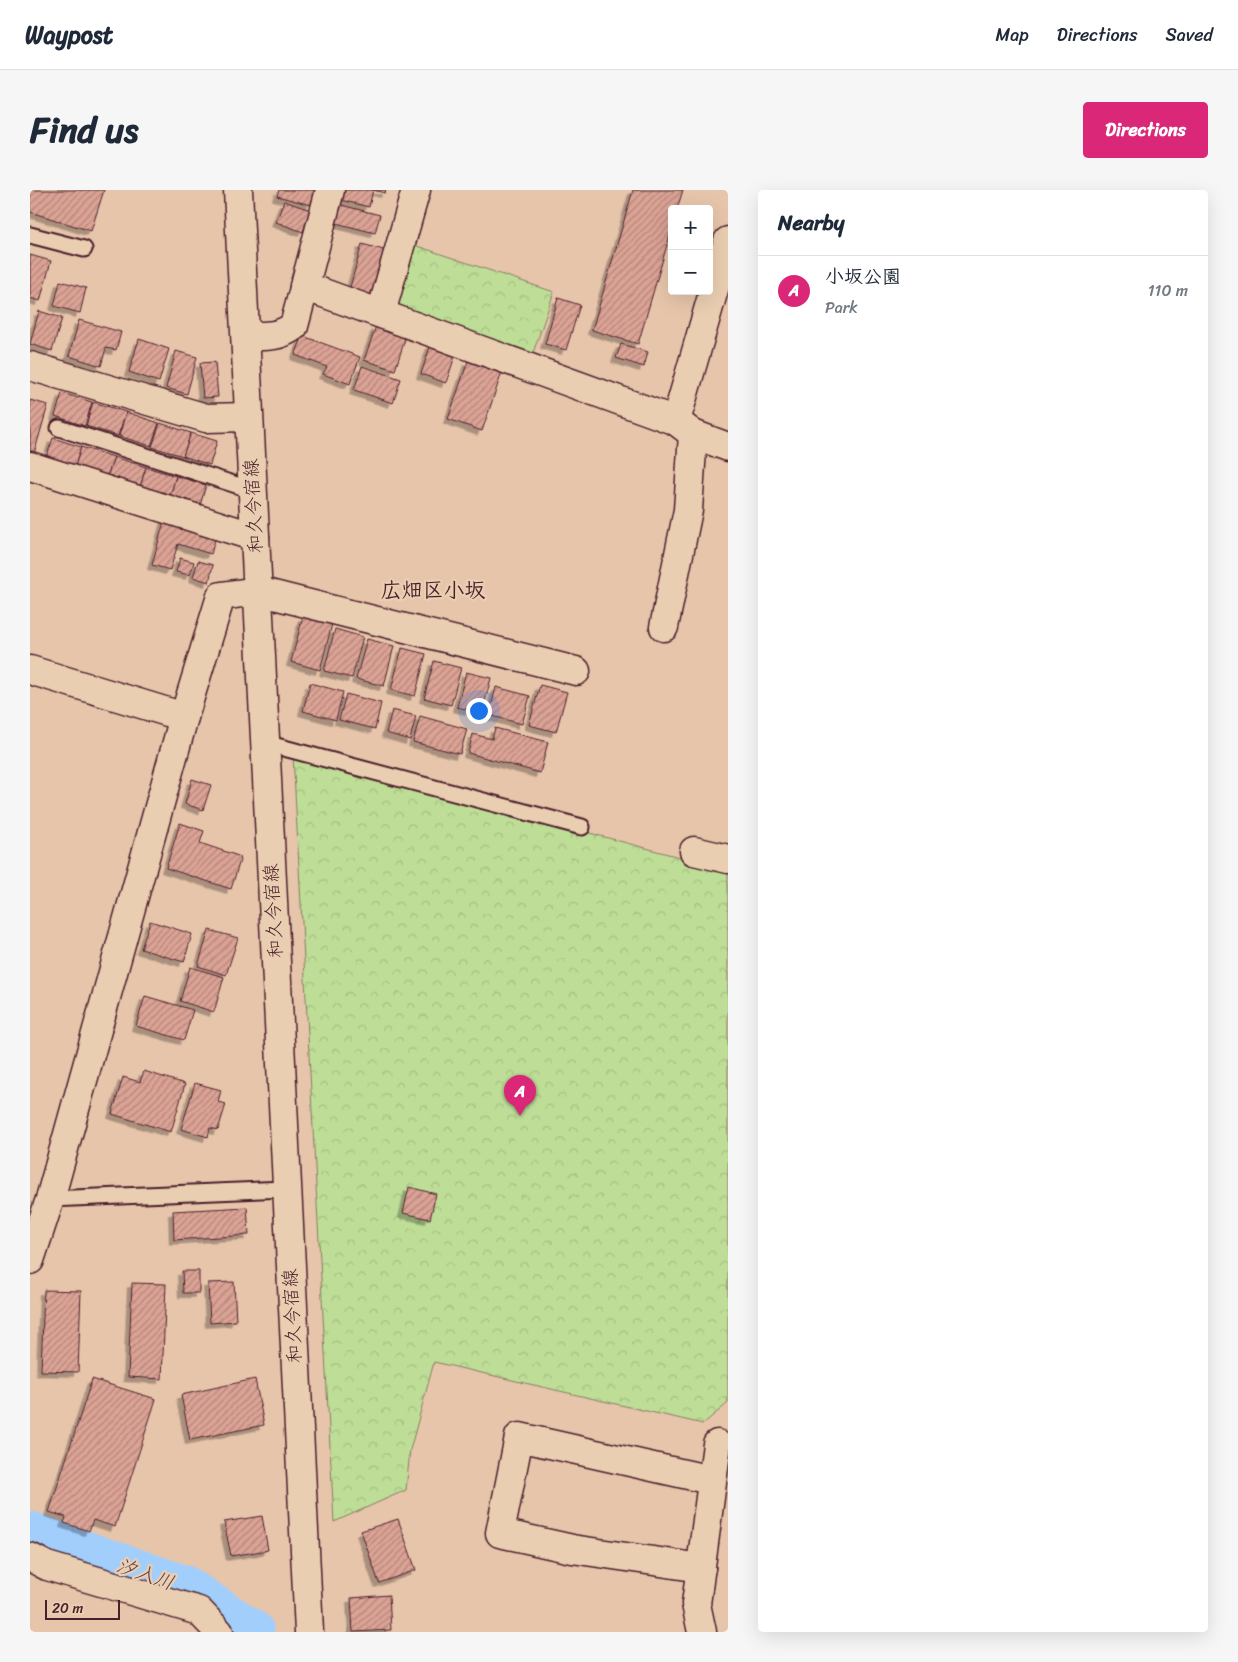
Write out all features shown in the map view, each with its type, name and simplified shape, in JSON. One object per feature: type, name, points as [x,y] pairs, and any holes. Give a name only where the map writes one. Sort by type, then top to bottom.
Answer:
[{"type":"street","name":"和久今宿線","points":[[238,190],[308,1632]]},
{"type":"street","points":[[246,336],[272,336],[284,333],[294,326],[330,190]]},
{"type":"street","points":[[381,313],[416,190]]},
{"type":"street","points":[[664,627],[688,510],[685,428],[728,241]]},
{"type":"street","points":[[304,286],[381,313],[685,428],[728,447]]},
{"type":"street","points":[[30,366],[206,418],[248,417]]},
{"type":"street","points":[[30,466],[255,537]]},
{"type":"street","points":[[30,1260],[34,1232],[50,1199],[184,717],[221,596],[258,591],[576,671]]},
{"type":"street","points":[[30,670],[184,717]]},
{"type":"street","points":[[694,851],[728,859]]},
{"type":"street","points":[[701,1568],[572,1549],[500,1533],[519,1437],[711,1480]]},
{"type":"street","points":[[702,1632],[696,1604],[717,1444]]},
{"type":"street","points":[[30,1557],[47,1566],[199,1612],[219,1632]]},
{"type":"lane","points":[[30,235],[84,249]]},
{"type":"lane","points":[[59,428],[252,490]]},
{"type":"lane","points":[[265,743],[582,827]]},
{"type":"lane","points":[[50,1199],[286,1189]]},
{"type":"green space","points":[[414,245],[554,292],[533,353],[394,307]]},
{"type":"green space","points":[[293,754],[728,870],[728,1403],[703,1424],[434,1362],[410,1450],[406,1490],[334,1522]]},
{"type":"building","points":[[30,190],[104,190],[91,231],[30,212]]},
{"type":"building","points":[[279,190],[315,190],[311,205],[277,196]]},
{"type":"building","points":[[340,190],[373,190],[369,207],[337,199]]},
{"type":"building","points":[[373,190],[386,190],[385,193]]},
{"type":"building","points":[[633,190],[683,190],[678,205],[668,205],[668,242],[638,344],[592,330]]},
{"type":"building","points":[[284,201],[310,210],[303,232],[276,222]]},
{"type":"building","points":[[337,204],[380,215],[375,233],[332,222]]},
{"type":"building","points":[[362,244],[391,252],[378,299],[349,291]]},
{"type":"building","points":[[30,255],[51,261],[40,301],[30,298]]},
{"type":"building","points":[[60,281],[86,288],[80,313],[54,306]]},
{"type":"building","points":[[558,298],[580,305],[566,350],[545,344]]},
{"type":"building","points":[[39,311],[62,318],[52,351],[30,344]]},
{"type":"building","points":[[79,320],[121,332],[116,350],[106,348],[101,366],[69,356]]},
{"type":"building","points":[[376,326],[406,336],[395,370],[364,360]]},
{"type":"building","points":[[303,336],[360,357],[350,384],[323,374],[327,367],[295,355]]},
{"type":"building","points":[[139,339],[169,349],[159,382],[129,372]]},
{"type":"building","points":[[431,344],[456,353],[446,383],[421,374]]},
{"type":"building","points":[[621,344],[648,352],[644,367],[616,358]]},
{"type":"building","points":[[176,351],[197,357],[187,394],[166,388]]},
{"type":"building","points":[[468,361],[502,372],[482,431],[448,419]]},
{"type":"building","points":[[215,362],[218,397],[203,398],[200,363]]},
{"type":"building","points":[[362,366],[401,379],[393,403],[354,390]]},
{"type":"building","points":[[62,393],[92,402],[85,426],[55,416]]},
{"type":"building","points":[[30,400],[48,405],[33,457],[30,456]]},
{"type":"building","points":[[93,402],[126,412],[118,436],[86,426]]},
{"type":"building","points":[[126,412],[159,423],[151,446],[119,436]]},
{"type":"building","points":[[160,423],[191,433],[183,456],[152,447]]},
{"type":"building","points":[[191,433],[217,441],[210,465],[183,456]]},
{"type":"building","points":[[53,438],[81,447],[74,470],[45,461]]},
{"type":"building","points":[[81,447],[114,457],[106,480],[74,470]]},
{"type":"building","points":[[114,457],[146,467],[139,491],[106,480]]},
{"type":"building","points":[[146,467],[176,476],[169,500],[139,491]]},
{"type":"building","points":[[176,476],[206,485],[199,509],[169,500]]},
{"type":"building","points":[[165,518],[217,532],[211,554],[178,544],[170,570],[152,565]]},
{"type":"building","points":[[180,558],[194,562],[190,575],[176,572]]},
{"type":"building","points":[[198,561],[213,565],[209,582],[193,577]]},
{"type":"building","points":[[303,616],[332,624],[320,670],[291,662]]},
{"type":"building","points":[[335,629],[363,637],[352,678],[324,671]]},
{"type":"building","points":[[367,639],[394,646],[384,686],[356,679]]},
{"type":"building","points":[[402,648],[426,654],[415,696],[391,690]]},
{"type":"building","points":[[434,661],[461,668],[451,705],[424,698]]},
{"type":"building","points":[[466,672],[491,678],[482,713],[457,707]]},
{"type":"building","points":[[310,683],[343,692],[336,720],[303,711]]},
{"type":"building","points":[[540,685],[567,692],[556,732],[529,725]]},
{"type":"building","points":[[496,687],[530,696],[522,724],[489,715]]},
{"type":"building","points":[[346,694],[381,703],[375,729],[339,720]]},
{"type":"building","points":[[392,710],[416,716],[410,740],[386,733]]},
{"type":"building","points":[[420,716],[467,729],[460,754],[413,742]]},
{"type":"building","points":[[495,728],[548,742],[540,773],[468,753],[473,734],[492,739]]},
{"type":"building","points":[[192,779],[211,785],[203,810],[185,804]]},
{"type":"building","points":[[180,823],[204,831],[200,843],[241,857],[231,889],[166,868]]},
{"type":"building","points":[[150,921],[192,934],[184,962],[141,949]]},
{"type":"building","points":[[209,930],[238,938],[226,975],[198,966]]},
{"type":"building","points":[[190,967],[224,977],[214,1012],[180,1001]]},
{"type":"building","points":[[145,996],[193,1010],[184,1040],[136,1026]]},
{"type":"building","points":[[144,1071],[185,1084],[171,1132],[112,1114],[123,1077],[140,1082]]},
{"type":"building","points":[[195,1083],[221,1090],[218,1102],[226,1104],[218,1130],[210,1128],[208,1137],[181,1129]]},
{"type":"building","points":[[409,1187],[436,1194],[430,1219],[403,1213]]},
{"type":"building","points":[[247,1207],[249,1235],[174,1240],[173,1211]]},
{"type":"building","points":[[182,1271],[199,1271],[199,1293],[183,1293]]},
{"type":"building","points":[[234,1282],[236,1321],[210,1323],[208,1283]]},
{"type":"building","points":[[132,1283],[166,1284],[162,1379],[128,1377]]},
{"type":"building","points":[[44,1290],[81,1291],[78,1372],[41,1371]]},
{"type":"building","points":[[92,1379],[156,1399],[115,1527],[93,1520],[89,1531],[64,1523],[66,1517],[49,1512]]},
{"type":"building","points":[[255,1379],[264,1425],[190,1440],[181,1395]]},
{"type":"building","points":[[262,1516],[268,1550],[231,1556],[224,1522]]},
{"type":"building","points":[[398,1519],[416,1570],[379,1583],[361,1531]]},
{"type":"building","points":[[389,1595],[391,1630],[353,1632],[351,1598]]},
{"type":"waterway","name":"汐入川","points":[[30,1534],[185,1588],[252,1632]]},
{"type":"place","name":"小坂公園","points":[[520,1116]]},
{"type":"district","name":"広畑区小坂","points":[[433,590]]}]
